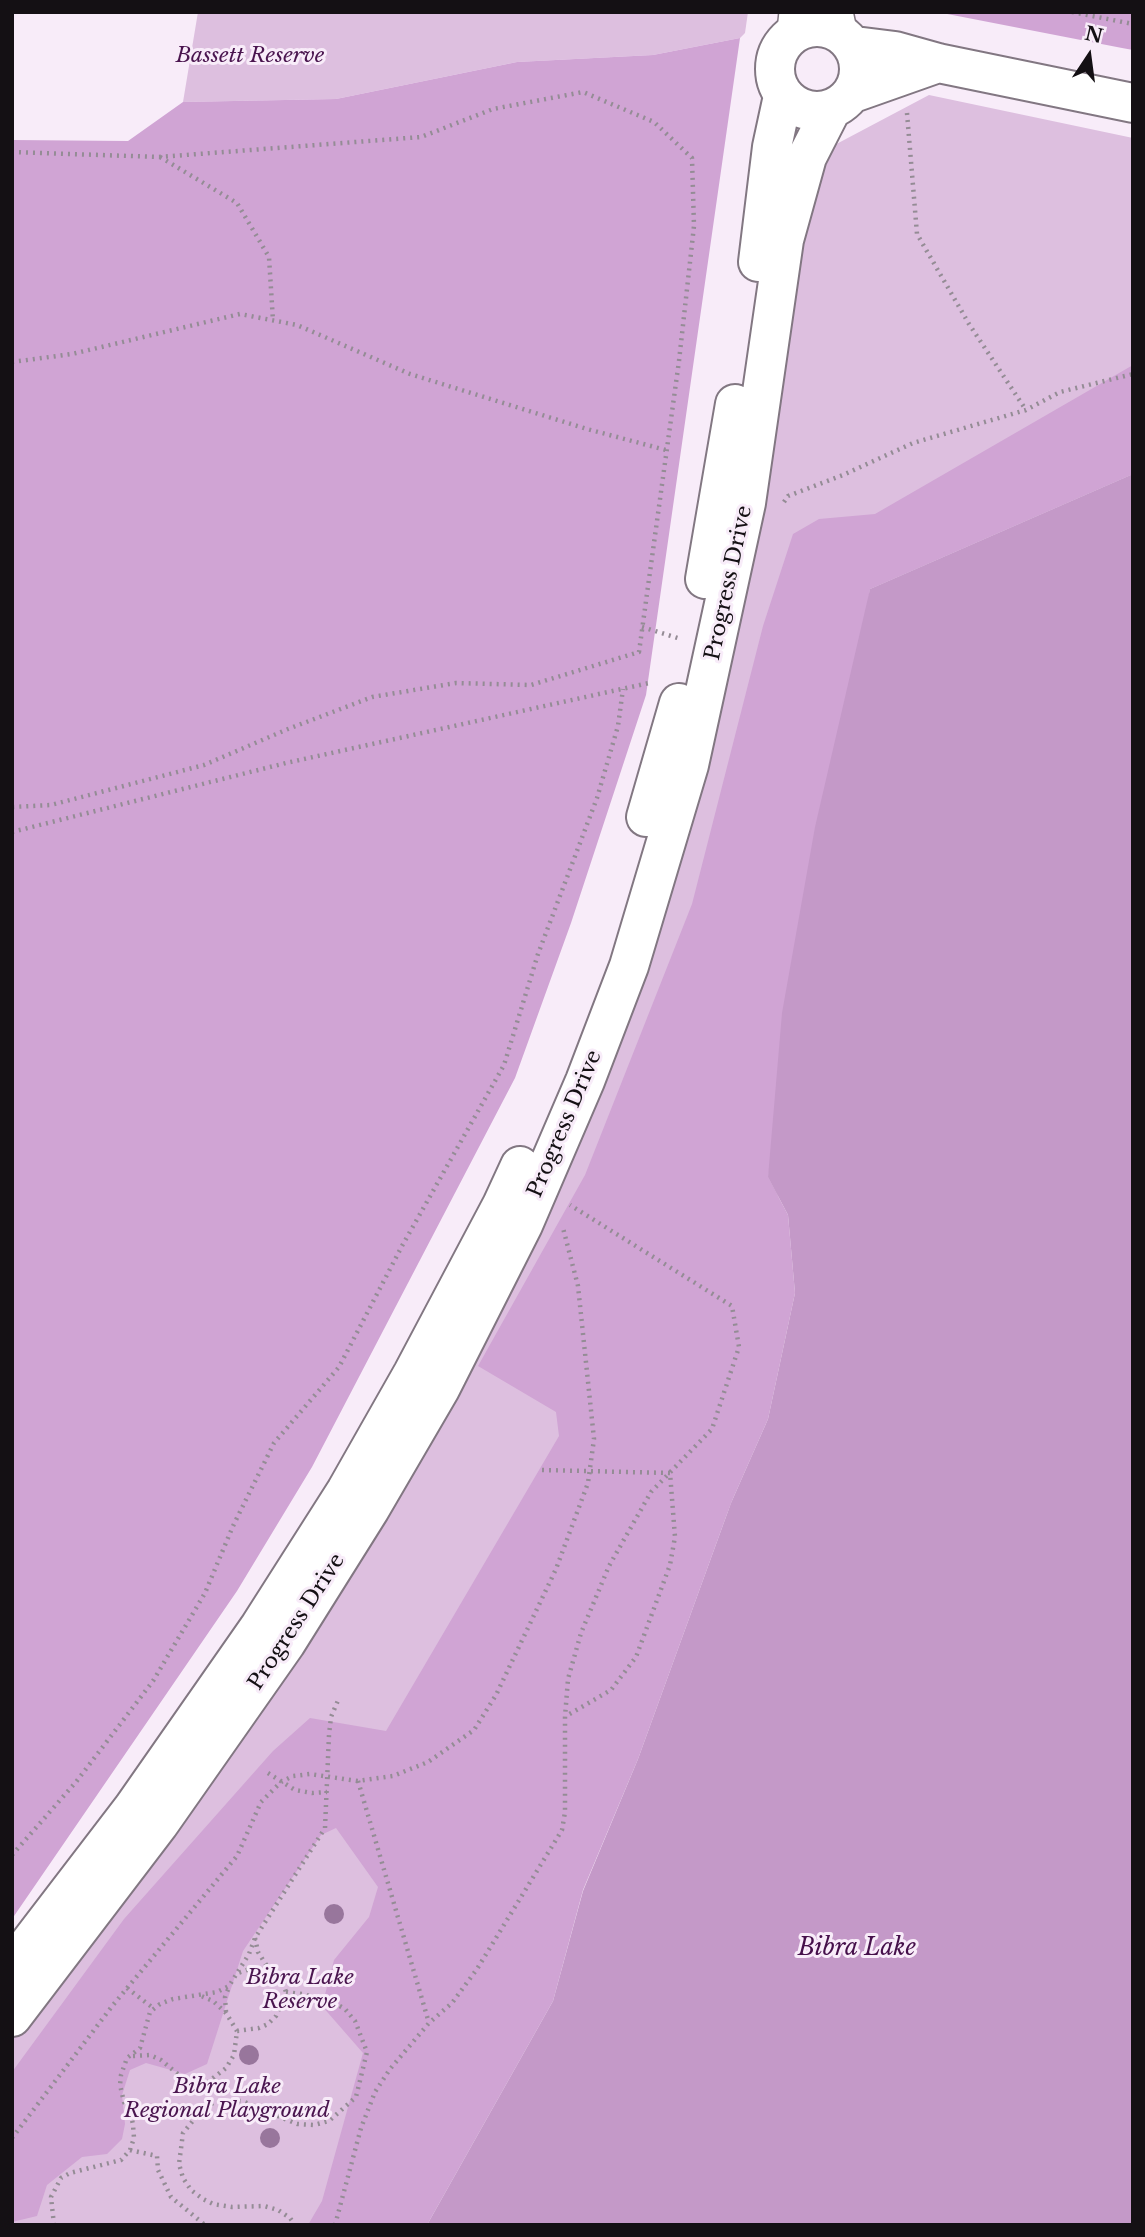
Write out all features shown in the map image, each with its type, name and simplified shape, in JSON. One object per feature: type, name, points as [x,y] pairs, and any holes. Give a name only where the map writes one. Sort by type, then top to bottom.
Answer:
[{"type":"street","points":[[938,63],[842,102],[803,110],[783,96],[774,73],[778,49],[796,22],[843,30],[895,51],[938,63],[1133,103]]},
{"type":"street","points":[[842,102],[861,67],[843,30]]},
{"type":"street","name":"Progress Drive","points":[[12,1966],[133,1808],[260,1626],[346,1491],[413,1373],[502,1205],[561,1072],[606,958],[690,659],[754,290],[772,147],[783,96]]},
{"type":"street","name":"Progress Drive","points":[[12,2017],[159,1824],[286,1643],[370,1509],[452,1366],[523,1225],[585,1081],[629,966],[689,765],[746,503],[784,240],[807,157],[842,102]]},
{"type":"path","points":[[1072,12],[1133,24]]},
{"type":"path","points":[[12,152],[159,157],[421,137],[493,109],[583,92],[654,122],[692,158],[694,226],[639,652],[531,685],[456,683],[372,697],[204,765],[51,805],[12,807]]},
{"type":"path","points":[[909,121],[917,234],[969,324],[1026,410]]},
{"type":"path","points":[[159,157],[237,203],[270,257],[273,321]]},
{"type":"path","points":[[12,362],[72,354],[240,314],[297,325],[410,374],[587,429],[666,450]]},
{"type":"path","points":[[782,506],[788,496],[843,475],[913,443],[1026,410],[1060,392],[1133,374]]},
{"type":"path","points":[[642,627],[690,659]]},
{"type":"path","points":[[12,832],[286,763],[623,689],[690,659]]},
{"type":"path","points":[[12,1855],[76,1782],[153,1681],[205,1593],[233,1526],[274,1443],[339,1367],[402,1247],[504,1065],[538,954],[597,798],[618,726],[623,689]]},
{"type":"path","points":[[335,2225],[361,2128],[376,2092],[390,2069],[429,2023],[452,2003],[477,1969],[562,1830],[565,1812],[565,1717],[568,1679],[581,1633],[609,1566],[651,1492],[712,1429],[739,1347],[732,1306],[566,1203]]},
{"type":"path","points":[[12,2138],[127,1988],[237,1856],[261,1802],[281,1782],[293,1776],[327,1775],[358,1781],[393,1776],[428,1762],[474,1730],[496,1695],[556,1569],[588,1483],[594,1439],[578,1286],[561,1222]]},
{"type":"path","points":[[542,1470],[670,1473]]},
{"type":"path","points":[[565,1717],[611,1690],[636,1657],[670,1565],[674,1537],[670,1473]]},
{"type":"path","points":[[226,2013],[225,1997],[229,1986],[325,1828],[331,1717],[339,1698]]},
{"type":"path","points":[[268,1773],[295,1790],[327,1792]]},
{"type":"path","points":[[358,1781],[429,2023]]},
{"type":"path","points":[[237,2031],[268,2024],[276,2016],[286,1992],[283,1983],[263,1963],[256,1938]]},
{"type":"path","points":[[238,1973],[250,1969],[270,1971]]},
{"type":"path","points":[[54,2225],[51,2197],[61,2178],[70,2173],[121,2160],[130,2150],[134,2138],[133,2125],[120,2085],[123,2067],[144,2040],[150,2012],[173,1998],[217,1992],[229,1986]]},
{"type":"path","points":[[127,1988],[153,2008]]},
{"type":"path","points":[[286,1992],[333,2002],[345,2009],[355,2021],[367,2052],[356,2097],[329,2122],[314,2125],[298,2124],[242,2101],[213,2103],[201,2111],[183,2133],[179,2164],[183,2178],[191,2190],[203,2199],[232,2207],[264,2206],[278,2210],[295,2225]]},
{"type":"path","points":[[131,2056],[150,2055],[195,2085],[208,2082],[226,2068],[234,2055],[237,2031],[226,2013],[213,2001],[198,1995]]},
{"type":"path","points":[[130,2150],[158,2156],[158,2169],[171,2197],[205,2225]]},
{"type":"green space","name":"Bassett Reserve","points":[[198,12],[748,12],[745,33],[740,38],[653,55],[517,62],[336,99],[183,102]]},
{"type":"green space","name":"Bibra Lake Reserve","points":[[929,95],[1133,138],[1133,474],[870,589],[731,1503],[427,2225],[12,2225],[12,2015],[560,1180],[827,149]]},
{"type":"shaded area","points":[[937,12],[1133,12],[1133,50],[1122,48]]},
{"type":"shaded area","points":[[740,38],[646,695],[571,923],[515,1078],[312,1467],[237,1591],[12,1919],[12,140],[128,141],[183,102],[336,99],[517,62],[653,55]]},
{"type":"shaded area","points":[[1133,365],[1133,474],[870,589],[768,1177],[788,1215],[795,1293],[768,1419],[731,1503],[638,1759],[583,1890],[553,2001],[427,2225],[308,2225],[322,2201],[363,2053],[322,2006],[334,1960],[369,1917],[378,1887],[336,1828],[321,1835],[243,1951],[207,2064],[185,2074],[146,2063],[130,2070],[122,2095],[125,2124],[122,2139],[107,2154],[82,2157],[47,2185],[37,2216],[12,2222],[12,2072],[124,1919],[273,1751],[310,1718],[386,1731],[559,1436],[556,1412],[478,1366],[585,1175],[692,904],[763,626],[793,534],[819,519],[875,514]]},
{"type":"water","name":"Bibra Lake","points":[[1133,474],[1133,2225],[427,2225],[553,2001],[583,1891],[638,1759],[731,1503],[768,1419],[795,1293],[788,1215],[768,1177],[782,1013],[815,827],[870,589]]},
{"type":"park label","name":"Bibra Lake Regional Playground","points":[[227,2099]]}]
